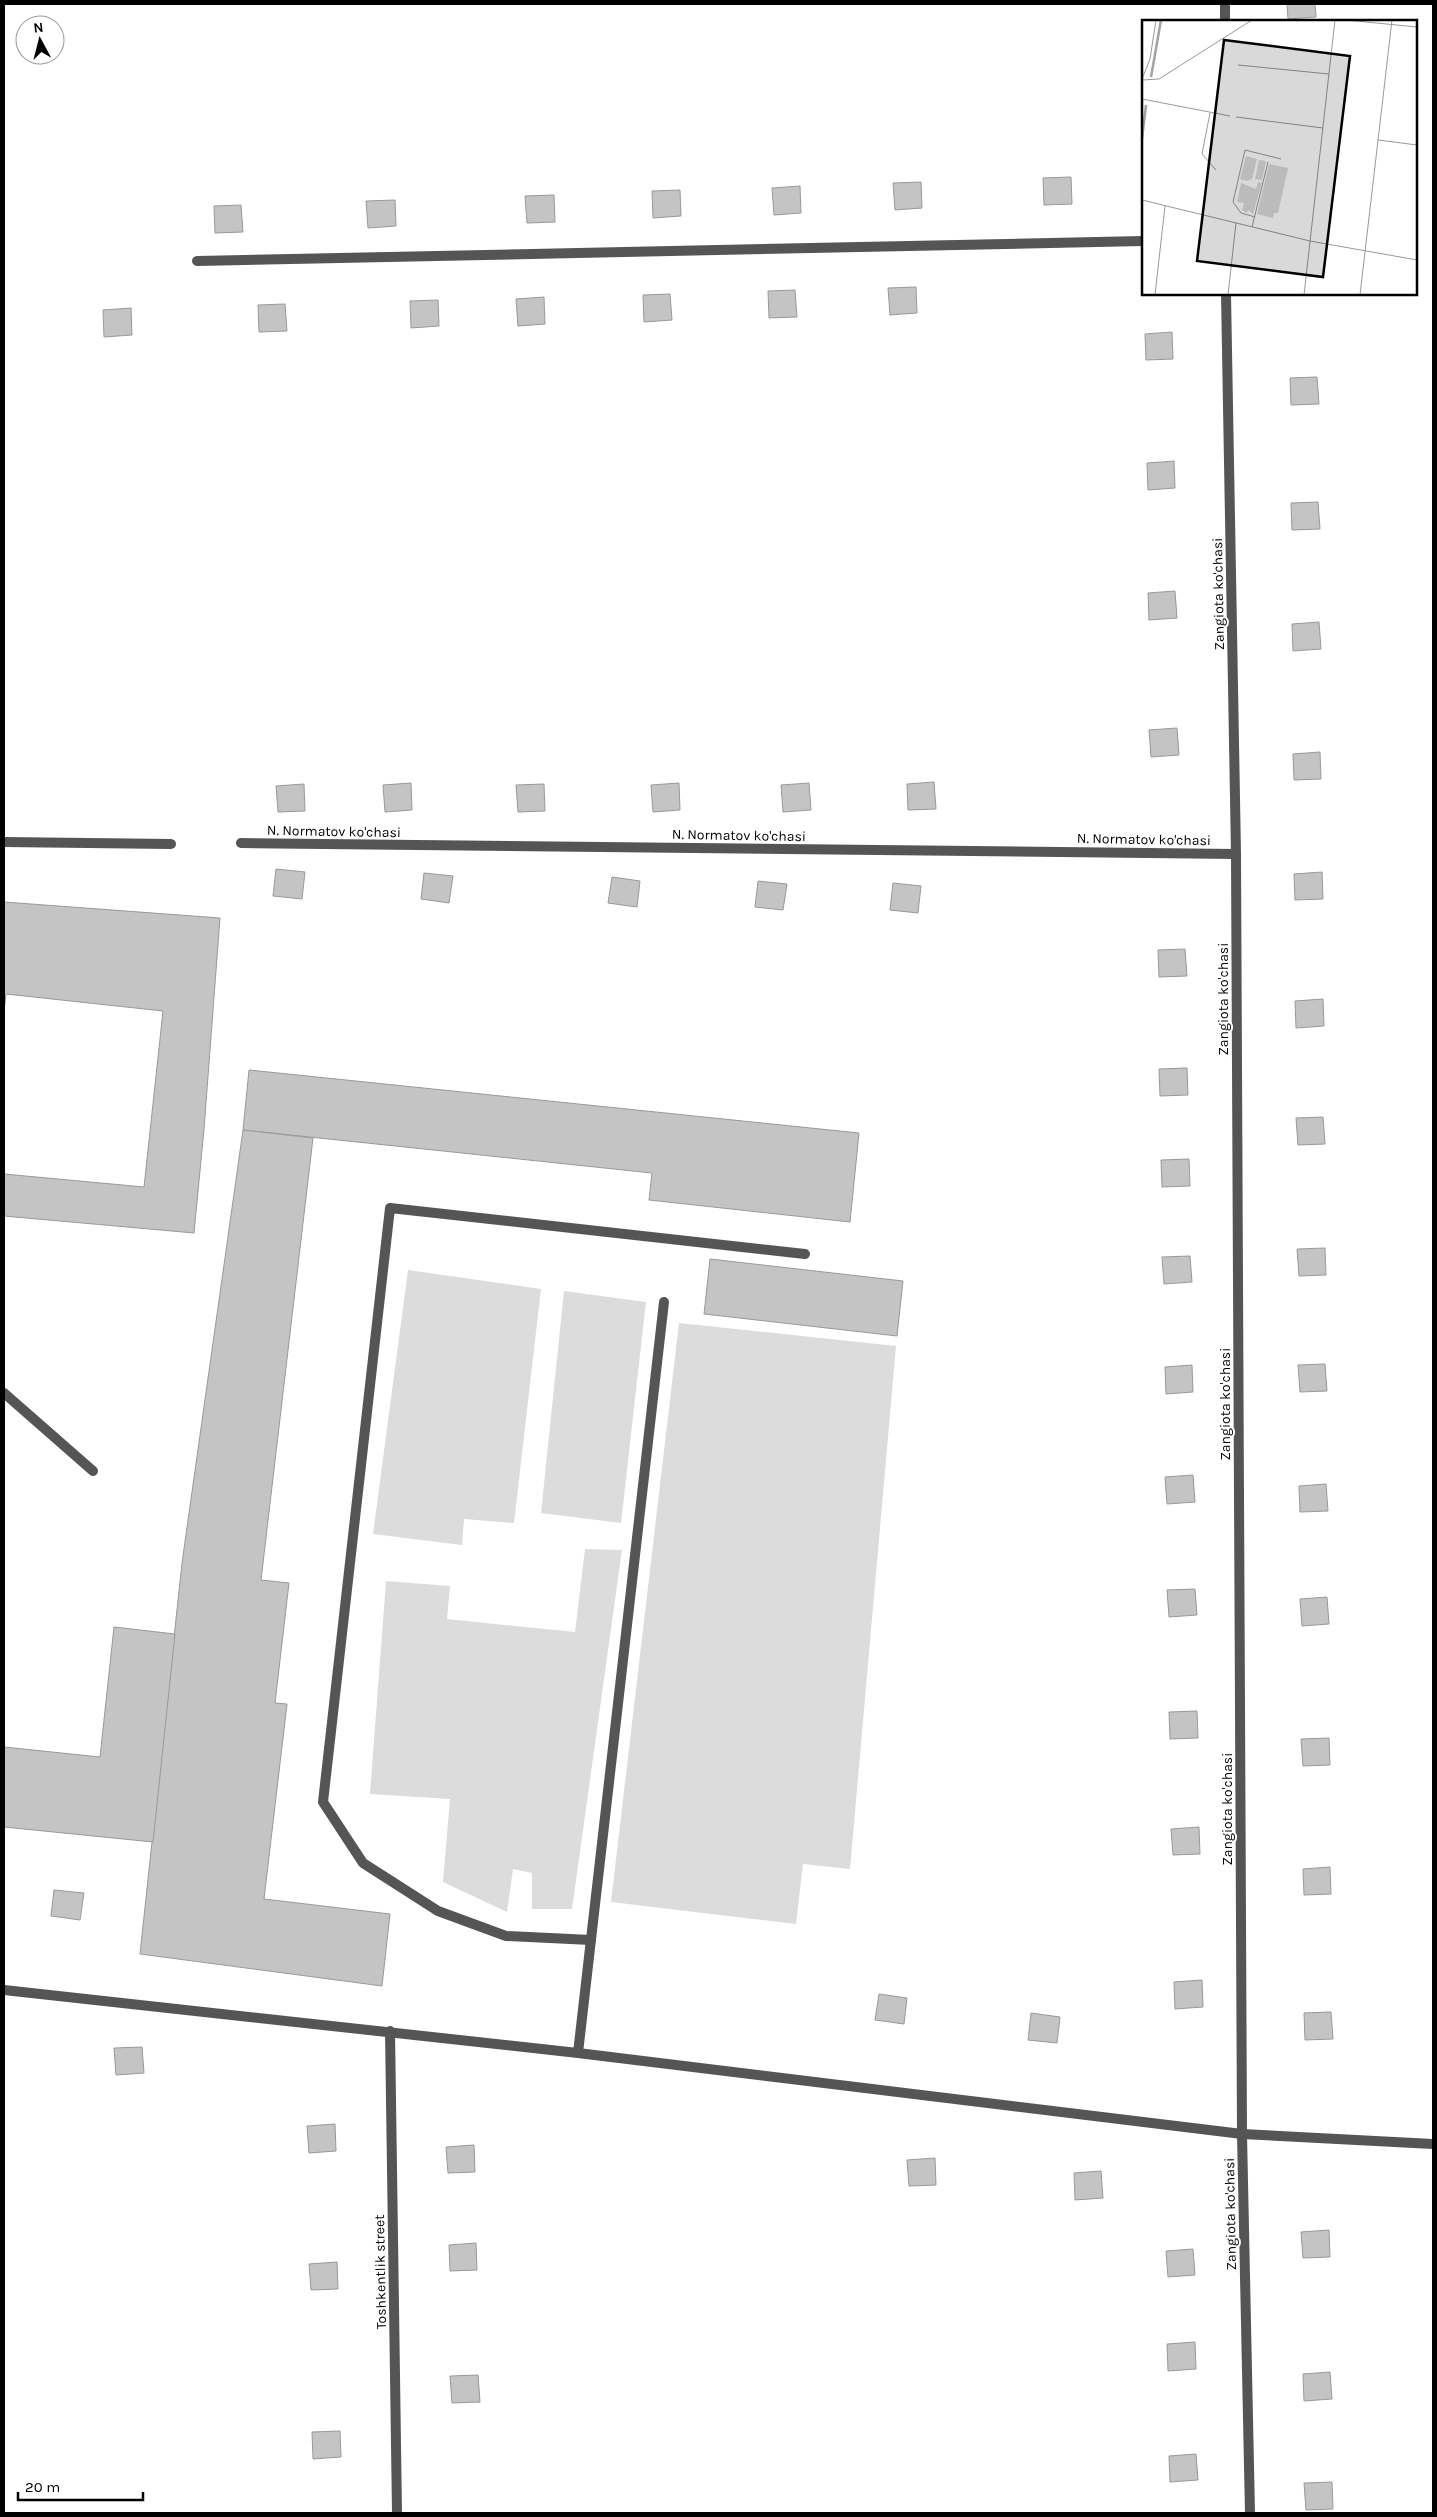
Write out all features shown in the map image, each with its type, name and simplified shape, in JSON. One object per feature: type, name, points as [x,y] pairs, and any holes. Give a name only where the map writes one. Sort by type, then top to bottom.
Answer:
[{"type":"street","points":[[1225,4],[1225,20]]},
{"type":"street","points":[[197,261],[1142,241]]},
{"type":"street","name":"Zangiota ko'chasi","points":[[1226,295],[1236,854],[1242,2134],[1250,2513]]},
{"type":"street","points":[[4,842],[171,844]]},
{"type":"street","name":"N. Normatov ko'chasi","points":[[241,843],[1236,854]]},
{"type":"street","points":[[591,1940],[506,1936],[438,1911],[363,1863],[323,1802],[390,1208],[805,1254]]},
{"type":"street","points":[[578,2053],[664,1302]]},
{"type":"street","points":[[4,1393],[93,1471]]},
{"type":"street","points":[[4,1990],[390,2031],[1242,2134],[1433,2144]]},
{"type":"street","name":"Toshkentlik street","points":[[390,2031],[397,2513]]},
{"type":"shaded area","points":[[408,1270],[541,1289],[514,1523],[464,1519],[462,1545],[373,1534]]},
{"type":"shaded area","points":[[564,1291],[646,1302],[621,1523],[541,1513]]},
{"type":"shaded area","points":[[679,1323],[896,1346],[850,1869],[803,1864],[796,1924],[611,1902]]},
{"type":"shaded area","points":[[585,1549],[622,1550],[572,1909],[532,1909],[532,1873],[513,1869],[507,1912],[443,1882],[450,1799],[370,1794],[386,1581],[450,1586],[447,1619],[575,1632]]},
{"type":"building","points":[[1287,4],[1315,4],[1316,17],[1288,19]]},
{"type":"building","points":[[1071,177],[1072,204],[1044,205],[1043,178]]},
{"type":"building","points":[[921,182],[922,208],[895,210],[893,183]]},
{"type":"building","points":[[800,186],[801,213],[774,215],[772,188]]},
{"type":"building","points":[[680,190],[681,216],[653,218],[652,191]]},
{"type":"building","points":[[554,195],[555,222],[527,223],[525,196]]},
{"type":"building","points":[[395,200],[396,226],[368,228],[366,201]]},
{"type":"building","points":[[241,205],[243,232],[215,233],[214,206]]},
{"type":"building","points":[[916,287],[917,313],[890,315],[888,288]]},
{"type":"building","points":[[795,290],[797,317],[769,318],[768,291]]},
{"type":"building","points":[[670,294],[672,320],[644,322],[643,295]]},
{"type":"building","points":[[544,297],[545,324],[518,326],[516,299]]},
{"type":"building","points":[[438,300],[439,326],[411,328],[410,301]]},
{"type":"building","points":[[285,304],[287,331],[259,332],[258,305]]},
{"type":"building","points":[[131,308],[132,335],[104,337],[103,310]]},
{"type":"building","points":[[1172,332],[1173,359],[1146,360],[1145,334]]},
{"type":"building","points":[[1317,377],[1319,404],[1291,405],[1290,378]]},
{"type":"building","points":[[1174,461],[1175,488],[1148,490],[1147,463]]},
{"type":"building","points":[[1318,502],[1320,529],[1292,530],[1291,503]]},
{"type":"building","points":[[1175,591],[1177,618],[1149,620],[1148,593]]},
{"type":"building","points":[[1319,622],[1321,649],[1293,651],[1292,624]]},
{"type":"building","points":[[1177,728],[1179,755],[1151,757],[1149,730]]},
{"type":"building","points":[[1320,752],[1321,779],[1294,780],[1293,754]]},
{"type":"building","points":[[934,782],[936,809],[908,810],[907,784]]},
{"type":"building","points":[[411,783],[412,810],[385,812],[383,785]]},
{"type":"building","points":[[679,783],[680,810],[653,812],[651,785]]},
{"type":"building","points":[[809,783],[811,810],[783,812],[781,785]]},
{"type":"building","points":[[304,784],[305,811],[278,812],[276,786]]},
{"type":"building","points":[[544,784],[545,811],[518,812],[516,785]]},
{"type":"building","points":[[276,869],[305,872],[302,899],[273,896]]},
{"type":"building","points":[[1322,872],[1323,899],[1295,900],[1294,874]]},
{"type":"building","points":[[424,873],[453,876],[449,903],[421,899]]},
{"type":"building","points":[[612,877],[640,881],[637,907],[608,903]]},
{"type":"building","points":[[758,881],[787,884],[783,910],[755,907]]},
{"type":"building","points":[[893,883],[921,886],[918,913],[890,910]]},
{"type":"building","points":[[4,902],[220,918],[194,1233],[4,1216],[4,1174],[144,1187],[163,1011],[6,994],[4,1011]]},
{"type":"building","points":[[1185,949],[1187,976],[1159,977],[1158,950]]},
{"type":"building","points":[[1323,999],[1324,1026],[1296,1028],[1295,1001]]},
{"type":"building","points":[[1187,1068],[1188,1095],[1160,1096],[1159,1069]]},
{"type":"building","points":[[249,1070],[859,1133],[850,1222],[649,1200],[652,1173],[243,1130]]},
{"type":"building","points":[[1323,1117],[1325,1144],[1298,1145],[1296,1118]]},
{"type":"building","points":[[243,1130],[313,1138],[261,1580],[289,1583],[275,1703],[287,1704],[264,1899],[390,1914],[382,1986],[140,1954],[182,1563]]},
{"type":"building","points":[[1189,1159],[1190,1186],[1162,1187],[1161,1160]]},
{"type":"building","points":[[1325,1248],[1326,1275],[1299,1276],[1297,1249]]},
{"type":"building","points":[[1190,1256],[1192,1282],[1164,1284],[1162,1257]]},
{"type":"building","points":[[710,1259],[903,1281],[897,1336],[704,1314]]},
{"type":"building","points":[[1325,1364],[1327,1391],[1300,1392],[1298,1365]]},
{"type":"building","points":[[1192,1365],[1193,1392],[1166,1394],[1165,1367]]},
{"type":"building","points":[[1193,1475],[1195,1502],[1167,1504],[1165,1477]]},
{"type":"building","points":[[1326,1484],[1328,1511],[1300,1512],[1299,1486]]},
{"type":"building","points":[[1195,1589],[1197,1615],[1169,1617],[1167,1590]]},
{"type":"building","points":[[1327,1597],[1329,1624],[1302,1626],[1300,1599]]},
{"type":"building","points":[[114,1627],[175,1634],[153,1842],[4,1827],[4,1747],[100,1757]]},
{"type":"building","points":[[1197,1711],[1198,1738],[1170,1739],[1169,1712]]},
{"type":"building","points":[[1329,1738],[1330,1765],[1303,1766],[1301,1739]]},
{"type":"building","points":[[1199,1827],[1200,1854],[1173,1855],[1171,1829]]},
{"type":"building","points":[[1330,1867],[1331,1894],[1304,1895],[1303,1869]]},
{"type":"building","points":[[54,1890],[84,1893],[80,1920],[51,1916]]},
{"type":"building","points":[[1202,1980],[1203,2007],[1175,2009],[1174,1982]]},
{"type":"building","points":[[879,1994],[907,1998],[904,2024],[875,2020]]},
{"type":"building","points":[[1331,2012],[1333,2039],[1305,2040],[1304,2013]]},
{"type":"building","points":[[1031,2013],[1060,2017],[1057,2043],[1028,2040]]},
{"type":"building","points":[[142,2047],[144,2073],[116,2075],[114,2048]]},
{"type":"building","points":[[335,2124],[336,2151],[309,2153],[307,2126]]},
{"type":"building","points":[[474,2145],[475,2172],[448,2173],[446,2147]]},
{"type":"building","points":[[935,2158],[936,2185],[909,2186],[907,2160]]},
{"type":"building","points":[[1101,2171],[1103,2198],[1075,2200],[1074,2173]]},
{"type":"building","points":[[1329,2230],[1330,2257],[1303,2258],[1301,2232]]},
{"type":"building","points":[[476,2243],[477,2270],[450,2271],[449,2245]]},
{"type":"building","points":[[1193,2249],[1195,2275],[1168,2277],[1166,2251]]},
{"type":"building","points":[[337,2262],[338,2289],[311,2290],[309,2264]]},
{"type":"building","points":[[1195,2342],[1196,2369],[1168,2371],[1167,2344]]},
{"type":"building","points":[[1330,2372],[1332,2399],[1304,2401],[1303,2374]]},
{"type":"building","points":[[478,2375],[480,2402],[452,2403],[450,2376]]},
{"type":"building","points":[[340,2431],[341,2457],[313,2459],[312,2432]]},
{"type":"building","points":[[1196,2454],[1198,2480],[1170,2482],[1169,2456]]},
{"type":"building","points":[[1332,2482],[1333,2509],[1306,2510],[1304,2483]]}]
